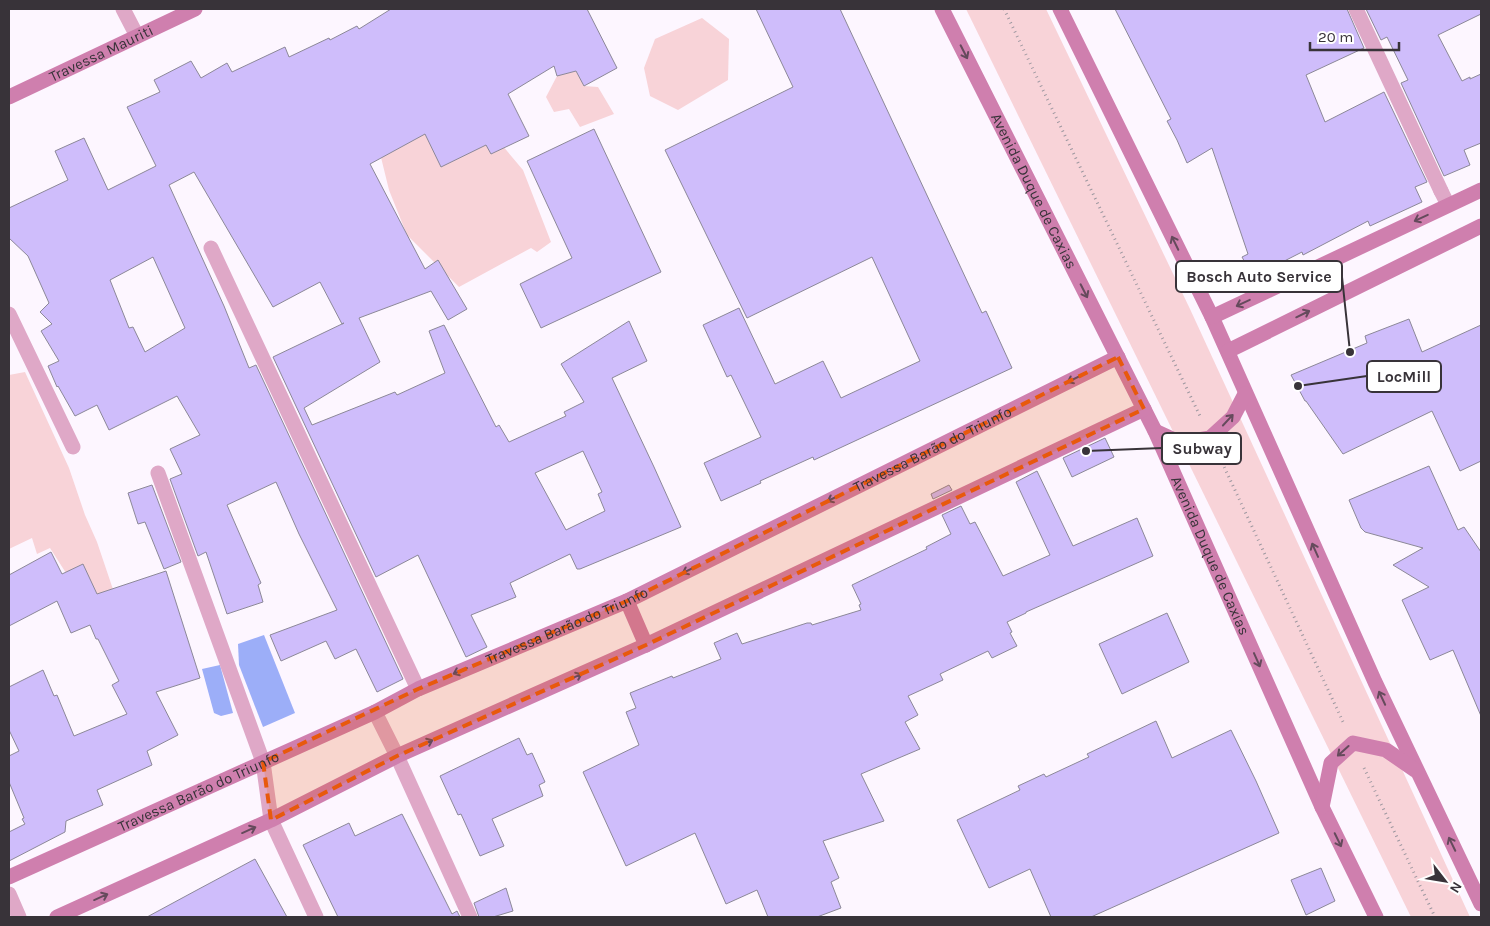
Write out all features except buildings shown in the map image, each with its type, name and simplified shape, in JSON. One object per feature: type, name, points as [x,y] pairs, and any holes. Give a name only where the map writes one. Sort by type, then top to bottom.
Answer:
[{"type":"street","points":[[123,9],[137,36]]},
{"type":"street","name":"Travessa Mauriti","points":[[9,97],[195,9]]},
{"type":"street","name":"Avenida Duque de Caxias","points":[[942,9],[1155,431],[1322,807],[1376,917]]},
{"type":"street","points":[[1060,9],[1228,351],[1245,394],[1375,682],[1481,904]]},
{"type":"street","points":[[1356,9],[1448,206]]},
{"type":"street","points":[[1212,318],[1481,190]]},
{"type":"street","points":[[1228,351],[1481,226]]},
{"type":"street","points":[[211,248],[418,689]]},
{"type":"street","points":[[9,314],[73,447]]},
{"type":"street","name":"Travessa Barão do Triunfo","points":[[9,877],[374,712],[418,689],[627,601],[1118,357]]},
{"type":"street","points":[[1155,431],[1181,443],[1210,438],[1233,417],[1245,394]]},
{"type":"street","points":[[57,917],[271,820],[397,756],[646,645],[1144,410]]},
{"type":"street","points":[[158,473],[263,762],[271,820],[316,917]]},
{"type":"street","points":[[627,601],[646,645]]},
{"type":"street","points":[[374,712],[397,756],[470,917]]},
{"type":"street","points":[[1322,807],[1331,763],[1353,742],[1386,750],[1416,771]]},
{"type":"street","points":[[9,894],[19,917]]},
{"type":"path","points":[[1004,9],[1210,438],[1353,742],[1369,782],[1434,917]]},
{"type":"highlighted area","points":[[1118,357],[1144,409],[646,645],[397,756],[271,820],[263,762],[418,689],[627,601]]},
{"type":"shaded area","points":[[966,9],[1046,9],[1190,309],[1470,917],[1411,917]]},
{"type":"shaded area","points":[[702,18],[729,39],[728,80],[678,110],[650,96],[644,68],[655,39]]},
{"type":"shaded area","points":[[576,71],[584,86],[598,87],[614,114],[580,127],[569,109],[554,112],[546,97],[557,76]]},
{"type":"shaded area","points":[[469,106],[523,170],[551,242],[537,252],[531,248],[459,287],[407,235],[389,190],[377,141]]},
{"type":"shaded area","points":[[25,372],[69,468],[124,622],[66,573],[50,548],[37,554],[32,538],[9,549],[9,375]]},
{"type":"water","points":[[264,635],[295,713],[263,727],[239,665],[238,644]]},
{"type":"water","points":[[220,665],[233,713],[221,716],[214,713],[202,669]]},
{"type":"place","name":"Bosch Auto Service","points":[[1350,352]]},
{"type":"place","name":"LocMill","points":[[1298,386]]},
{"type":"place","name":"Subway","points":[[1086,451]]}]
